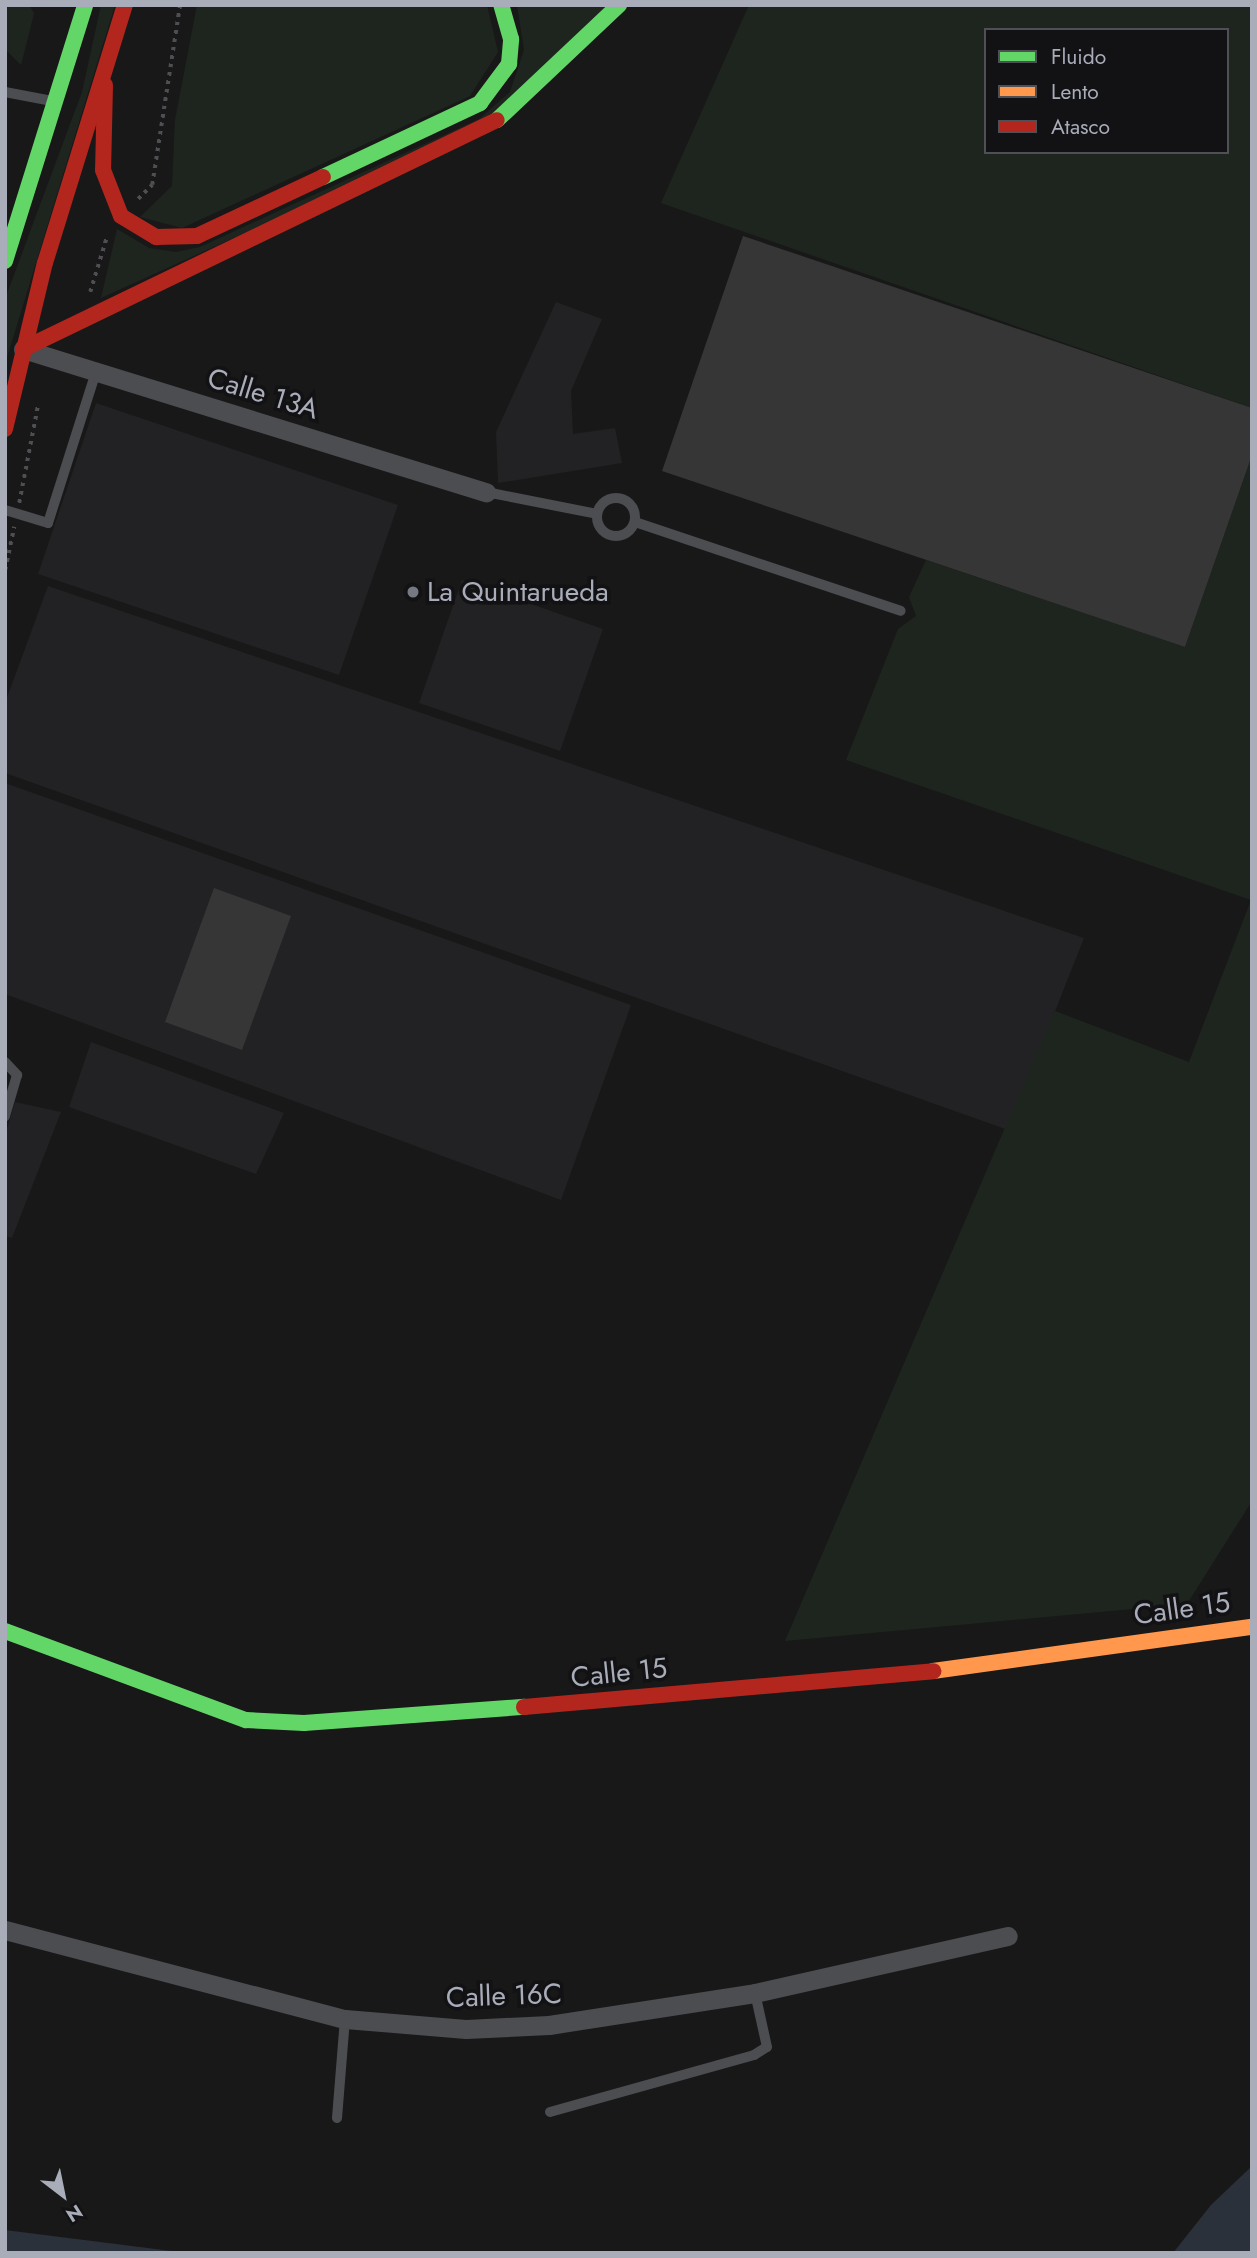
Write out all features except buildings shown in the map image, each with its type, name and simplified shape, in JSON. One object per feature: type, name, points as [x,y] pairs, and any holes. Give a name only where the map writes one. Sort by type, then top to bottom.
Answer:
[{"type":"main road","points":[[69,5],[82,22]]},
{"type":"main road","points":[[5,261],[60,103],[85,5]]},
{"type":"main road","points":[[5,429],[23,349],[106,85],[125,5]]},
{"type":"main road","points":[[106,85],[103,170],[121,216],[156,237],[197,236],[480,103],[509,64],[511,40],[500,5]]},
{"type":"main road","points":[[23,349],[487,129],[619,5]]},
{"type":"main road","name":"Calle 15","points":[[5,1631],[246,1720],[304,1723],[844,1683],[1252,1627]]},
{"type":"street","points":[[5,194],[30,190]]},
{"type":"street","name":"Calle 13A","points":[[23,349],[486,492]]},
{"type":"street","name":"Calle 16C","points":[[5,1930],[345,2020],[466,2029],[549,2025],[755,1993],[1008,1936]]},
{"type":"lane","points":[[5,92],[60,103]]},
{"type":"lane","points":[[5,510],[48,523],[96,372]]},
{"type":"lane","points":[[486,492],[597,514]]},
{"type":"lane","points":[[597,514],[606,500],[624,499],[635,522],[901,611]]},
{"type":"lane","points":[[597,514],[609,536],[626,534],[635,522]]},
{"type":"lane","points":[[5,1062],[17,1075],[5,1116]]},
{"type":"lane","points":[[550,2112],[754,2055],[767,2047],[755,1993]]},
{"type":"lane","points":[[337,2118],[345,2020]]},
{"type":"path","points":[[152,186],[180,5]]},
{"type":"path","points":[[86,305],[109,228]]},
{"type":"path","points":[[5,570],[39,398]]},
{"type":"shaded area","points":[[5,5],[29,5],[34,13],[21,65],[5,49]]},
{"type":"shaded area","points":[[101,5],[115,5],[5,364],[5,299],[82,92]]},
{"type":"shaded area","points":[[197,5],[487,5],[498,52],[470,96],[182,228],[140,217],[172,186],[175,120]]},
{"type":"shaded area","points":[[517,5],[612,5],[481,126],[101,298],[117,229],[149,248],[176,252],[200,247],[479,119],[510,92],[524,50]]},
{"type":"shaded area","points":[[749,5],[1252,5],[1252,408],[661,203]]},
{"type":"shaded area","points":[[556,302],[602,319],[571,391],[573,434],[615,428],[622,463],[498,483],[496,432]]},
{"type":"shaded area","points":[[96,403],[398,505],[339,675],[38,574]]},
{"type":"shaded area","points":[[1252,455],[1252,1501],[1187,1604],[785,1641],[1055,1011],[1189,1062],[1251,900],[846,760],[898,629],[916,616],[909,597],[926,560],[1185,647]]},
{"type":"shaded area","points":[[462,580],[603,629],[560,751],[419,703]]},
{"type":"shaded area","points":[[48,586],[1084,938],[1008,1130],[5,773],[5,703]]},
{"type":"shaded area","points":[[5,783],[631,1005],[561,1200],[5,994]]},
{"type":"shaded area","points":[[91,1042],[284,1113],[256,1174],[69,1107]]},
{"type":"shaded area","points":[[15,1102],[61,1112],[12,1238],[5,1236],[5,1136]]},
{"type":"shaded area","points":[[1252,2166],[1252,2253],[1173,2253],[1211,2205]]},
{"type":"shaded area","points":[[5,2230],[187,2253],[5,2253]]},
{"type":"traffic: fast","points":[[5,261],[85,5]]},
{"type":"traffic: fast","points":[[323,177],[480,103],[509,64],[511,39],[501,5]]},
{"type":"traffic: fast","points":[[497,120],[619,5]]},
{"type":"traffic: fast","points":[[5,1631],[246,1720],[304,1723],[524,1707]]},
{"type":"traffic: slow","points":[[933,1671],[1252,1627]]},
{"type":"traffic: jam","points":[[5,429],[45,263],[125,5]]},
{"type":"traffic: jam","points":[[105,85],[103,170],[121,216],[156,237],[197,236],[323,177]]},
{"type":"traffic: jam","points":[[23,349],[497,120]]},
{"type":"traffic: jam","points":[[524,1707],[933,1671]]},
{"type":"place","name":"La Quintarueda","points":[[413,592]]}]
